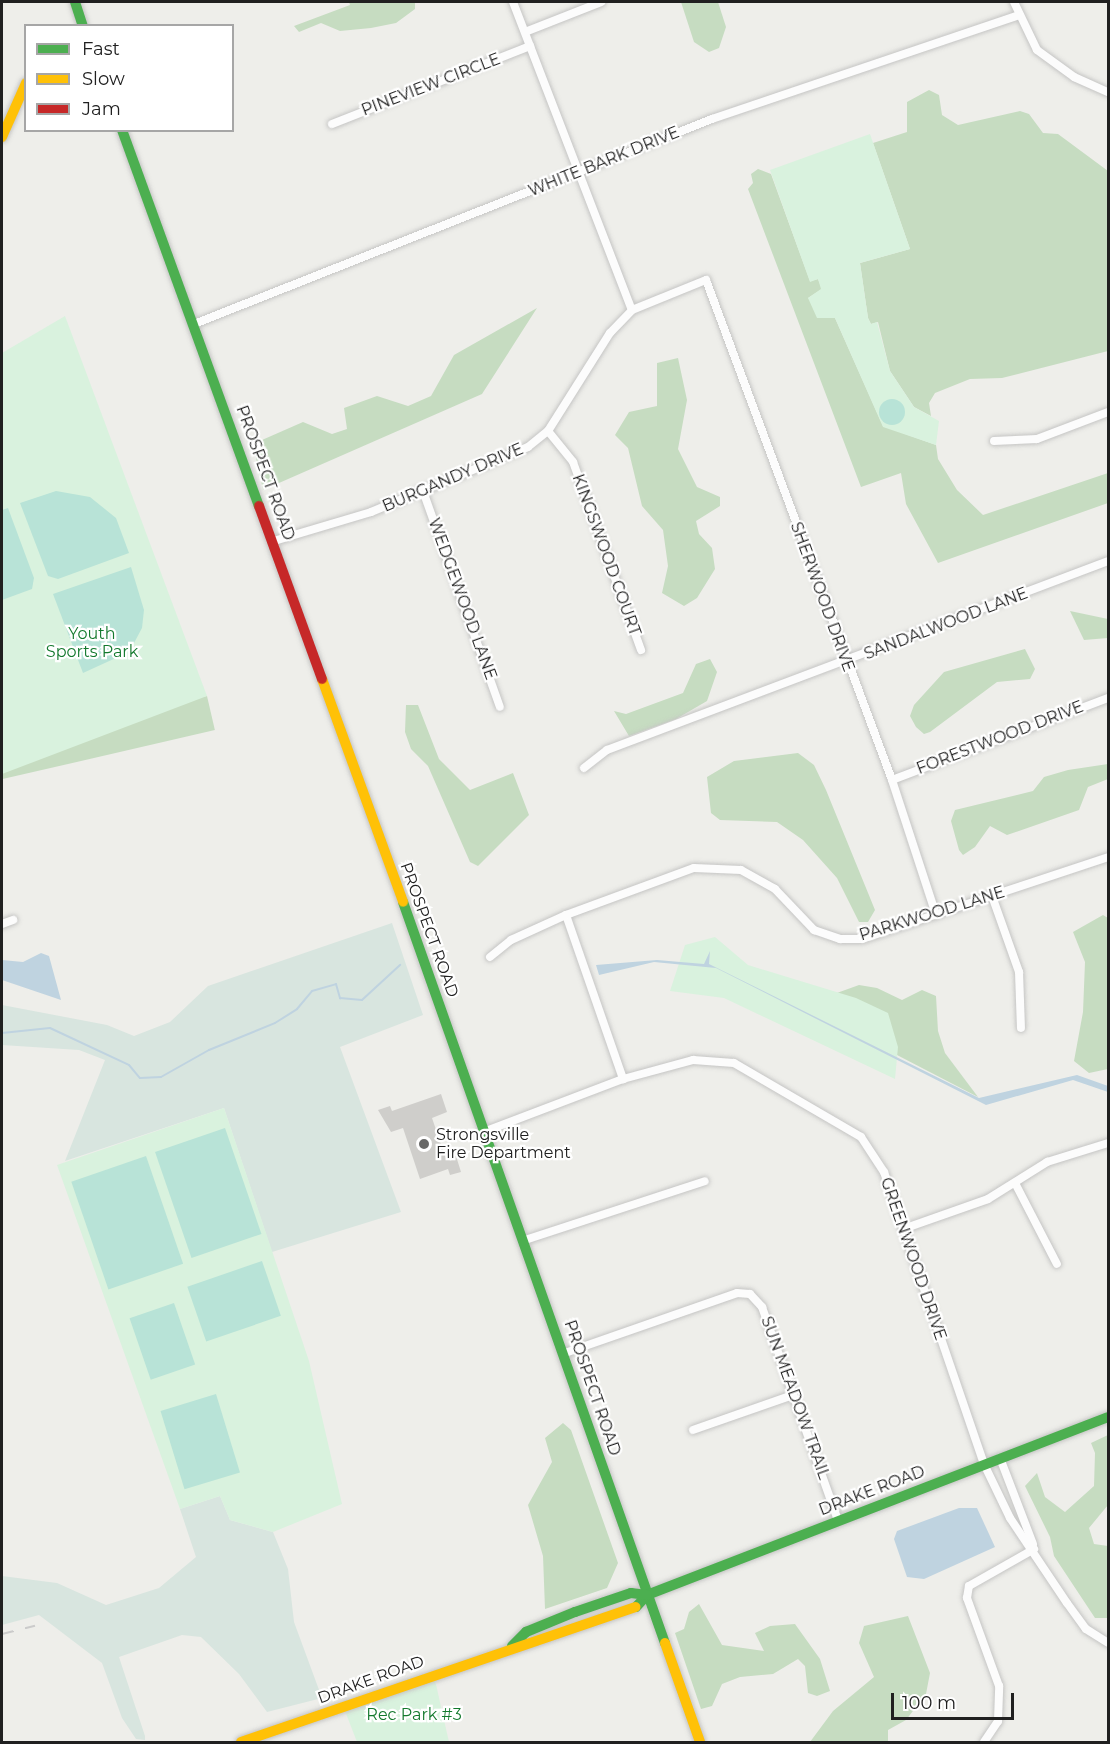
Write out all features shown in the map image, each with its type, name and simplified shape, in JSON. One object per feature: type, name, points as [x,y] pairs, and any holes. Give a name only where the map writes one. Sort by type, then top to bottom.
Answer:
[{"type":"street","points":[[75,2],[83,23]]},
{"type":"street","points":[[513,2],[632,310]]},
{"type":"street","points":[[525,32],[602,2]]},
{"type":"street","points":[[1014,2],[1037,50],[1074,77],[1108,92]]},
{"type":"street","name":"WHITE BARK DRIVE","points":[[194,324],[712,119],[1019,15]]},
{"type":"street","name":"PINEVIEW CIRCLE","points":[[332,124],[530,46]]},
{"type":"street","points":[[2,136],[24,87]]},
{"type":"street","name":"PROSPECT ROAD","points":[[123,132],[274,541],[486,1131],[700,1743]]},
{"type":"street","name":"BURGANDY DRIVE","points":[[274,541],[423,491],[511,455],[548,431],[610,333],[632,310],[706,280]]},
{"type":"street","name":"SHERWOOD DRIVE","points":[[706,280],[846,663],[892,780],[936,915]]},
{"type":"street","points":[[994,441],[1037,440],[1108,412]]},
{"type":"street","name":"KINGSWOOD COURT","points":[[548,431],[573,462],[641,650]]},
{"type":"street","name":"WEDGEWOOD LANE","points":[[423,491],[500,707]]},
{"type":"street","name":"SANDALWOOD LANE","points":[[584,768],[607,750],[846,663],[1108,561]]},
{"type":"street","name":"FORESTWOOD DRIVE","points":[[892,780],[1108,698]]},
{"type":"street","name":"PARKWOOD LANE","points":[[490,957],[511,940],[567,915],[694,868],[724,867],[757,877],[814,930],[840,939],[862,939],[1108,857]]},
{"type":"street","points":[[992,896],[1019,972],[1021,1028]]},
{"type":"street","points":[[567,915],[623,1079]]},
{"type":"street","points":[[2,924],[13,920]]},
{"type":"street","name":"GREENWOOD DRIVE","points":[[486,1131],[623,1079],[693,1060],[734,1063],[861,1137],[884,1172],[984,1464],[1010,1518],[1034,1549]]},
{"type":"street","points":[[903,1229],[988,1199],[1047,1162],[1108,1143]]},
{"type":"street","points":[[525,1240],[705,1181]]},
{"type":"street","points":[[1015,1183],[1058,1264]]},
{"type":"street","name":"SUN MEADOW TRAIL","points":[[565,1353],[736,1293],[750,1294],[762,1307],[838,1520]]},
{"type":"street","points":[[693,1430],[793,1395]]},
{"type":"street","name":"DRAKE ROAD","points":[[241,1743],[512,1646],[529,1646],[601,1621],[635,1608],[647,1595],[1108,1417]]},
{"type":"street","points":[[1000,1458],[1034,1549],[1086,1629],[1108,1643]]},
{"type":"street","points":[[984,1743],[998,1721],[999,1686],[967,1598],[969,1586],[1034,1549]]},
{"type":"street","name":"DRAKE ROAD","points":[[512,1646],[526,1632],[575,1612],[631,1593],[647,1595]]},
{"type":"green space","points":[[349,2],[415,2],[415,9],[396,23],[371,28],[340,31],[321,23],[299,32],[294,26],[350,5]]},
{"type":"green space","points":[[681,2],[718,2],[726,27],[719,48],[709,52],[694,42]]},
{"type":"green space","points":[[929,90],[939,95],[942,115],[958,125],[1020,111],[1029,114],[1043,133],[1058,134],[1108,171],[1108,351],[1002,378],[970,379],[935,393],[929,403],[931,416],[914,407],[890,371],[878,322],[871,324],[868,318],[860,263],[910,249],[873,143],[907,132],[907,102]]},
{"type":"green space","points":[[870,134],[910,249],[860,263],[868,318],[871,324],[877,322],[890,371],[914,407],[939,421],[936,445],[883,427],[835,318],[817,318],[808,298],[821,289],[818,279],[810,282],[770,170]]},
{"type":"green space","points":[[758,169],[771,174],[810,281],[818,279],[822,289],[808,298],[835,318],[883,426],[936,445],[938,459],[957,490],[983,515],[1108,473],[1108,503],[938,563],[906,504],[901,473],[861,487],[748,189],[753,183],[751,174]]},
{"type":"green space","points":[[537,308],[482,394],[263,490],[253,444],[303,422],[332,434],[347,429],[344,408],[377,396],[408,406],[431,396],[454,355]]},
{"type":"green space","name":"Youth Sports Park","points":[[65,316],[207,696],[2,774],[2,353]]},
{"type":"green space","points":[[678,358],[687,400],[678,449],[697,487],[720,497],[720,506],[696,521],[699,534],[712,548],[715,569],[697,598],[684,606],[662,593],[668,566],[663,530],[642,506],[628,448],[615,435],[629,412],[657,406],[657,363]]},
{"type":"green space","points":[[892,399],[901,403],[905,412],[901,421],[892,425],[883,421],[879,412],[883,403]]},
{"type":"green space","points":[[56,491],[90,497],[116,518],[129,553],[58,579],[48,576],[20,503]]},
{"type":"green space","points":[[8,508],[34,578],[32,589],[2,600],[2,510]]},
{"type":"green space","points":[[131,567],[144,610],[142,628],[134,643],[118,657],[83,673],[53,594]]},
{"type":"green space","points":[[1070,611],[1108,619],[1108,638],[1084,640]]},
{"type":"green space","points":[[1025,649],[1035,669],[1030,679],[997,682],[930,732],[924,734],[916,727],[910,716],[914,705],[944,672]]},
{"type":"green space","points":[[710,659],[717,672],[707,701],[676,719],[629,736],[614,711],[626,714],[683,693],[696,664]]},
{"type":"green space","points":[[207,696],[215,730],[2,779],[2,743]]},
{"type":"green space","points":[[406,705],[418,705],[439,759],[470,790],[513,773],[529,815],[478,866],[470,862],[428,766],[411,749],[405,732]]},
{"type":"green space","points":[[798,753],[814,765],[826,790],[875,910],[868,922],[859,922],[837,878],[803,840],[777,822],[720,820],[711,813],[707,777],[734,761]]},
{"type":"green space","points":[[1108,764],[1108,779],[1088,787],[1079,810],[1007,835],[990,826],[975,847],[963,855],[959,850],[951,821],[955,810],[1033,791],[1044,777],[1068,770]]},
{"type":"green space","points":[[1103,915],[1108,918],[1108,1069],[1089,1073],[1074,1061],[1083,1012],[1085,962],[1073,932]]},
{"type":"green space","points":[[715,937],[748,965],[856,998],[888,1013],[898,1047],[895,1079],[724,998],[670,991],[685,945]]},
{"type":"green space","points":[[859,985],[877,988],[902,1000],[922,990],[936,996],[938,1031],[945,1053],[978,1097],[897,1055],[823,998]]},
{"type":"green space","points":[[224,1108],[309,1361],[342,1504],[273,1532],[230,1520],[220,1496],[180,1509],[57,1165]]},
{"type":"green space","points":[[225,1128],[261,1234],[191,1258],[155,1152]]},
{"type":"green space","points":[[146,1156],[183,1264],[108,1290],[71,1182]]},
{"type":"green space","points":[[262,1261],[281,1316],[206,1342],[187,1287]]},
{"type":"green space","points":[[174,1303],[195,1364],[151,1380],[130,1318]]},
{"type":"green space","points":[[216,1394],[240,1472],[185,1489],[161,1411]]},
{"type":"green space","points":[[563,1423],[571,1430],[618,1563],[607,1588],[545,1609],[543,1556],[528,1505],[552,1462],[545,1438]]},
{"type":"green space","points":[[1108,1435],[1108,1505],[1089,1528],[1094,1544],[1108,1546],[1108,1618],[1095,1618],[1054,1556],[1050,1537],[1025,1486],[1037,1473],[1045,1497],[1065,1512],[1094,1486],[1095,1453],[1091,1443]]},
{"type":"green space","points":[[699,1604],[722,1645],[764,1651],[755,1633],[770,1626],[795,1624],[820,1659],[830,1691],[817,1696],[808,1693],[805,1666],[798,1659],[773,1674],[740,1677],[722,1684],[712,1706],[701,1709],[675,1633],[684,1629],[689,1612]]},
{"type":"green space","points":[[908,1616],[930,1673],[926,1694],[906,1720],[888,1730],[888,1742],[810,1742],[833,1711],[874,1677],[859,1643],[864,1626]]},
{"type":"green space","name":"Rec Park #3","points":[[435,1680],[449,1742],[357,1742],[345,1711]]},
{"type":"shaded area","points":[[392,923],[423,1015],[340,1047],[401,1212],[272,1252],[224,1108],[65,1161],[105,1060],[79,1050],[2,1045],[2,1005],[107,1025],[134,1036],[170,1022],[208,986]]},
{"type":"shaded area","points":[[220,1496],[230,1520],[273,1532],[288,1569],[294,1622],[322,1698],[267,1712],[239,1674],[201,1637],[182,1635],[119,1657],[145,1736],[145,1740],[136,1739],[122,1718],[102,1663],[39,1615],[2,1625],[2,1576],[57,1583],[106,1605],[159,1588],[196,1557],[180,1509]]},
{"type":"water","points":[[710,951],[709,964],[979,1098],[1077,1075],[1108,1086],[1108,1092],[1073,1080],[986,1105],[716,968],[654,962],[599,975],[596,965],[657,960],[704,964]]},
{"type":"water","points":[[41,953],[49,956],[61,1000],[2,980],[2,960],[23,962]]},
{"type":"water","points":[[959,1508],[977,1508],[995,1547],[924,1579],[907,1577],[894,1539],[897,1531]]},
{"type":"building","name":"Strongsville Fire Department","points":[[441,1094],[447,1112],[432,1118],[446,1159],[456,1156],[461,1172],[450,1175],[448,1169],[420,1179],[403,1128],[391,1132],[378,1110],[390,1106],[392,1111]]},
{"type":"waterway","points":[[2,1033],[50,1028],[129,1065],[140,1078],[161,1077],[209,1050],[275,1023],[297,1009],[312,991],[336,984],[340,998],[362,1000],[400,965]]},
{"type":"railway","points":[[2,1634],[35,1626]]},
{"type":"traffic: fast","points":[[75,2],[82,24]]},
{"type":"traffic: fast","points":[[123,132],[259,506]]},
{"type":"traffic: fast","points":[[403,902],[665,1643]]},
{"type":"traffic: fast","points":[[636,1607],[647,1595],[1108,1417]]},
{"type":"traffic: fast","points":[[512,1646],[526,1632],[575,1612],[631,1593],[647,1595]]},
{"type":"traffic: slow","points":[[2,137],[24,88]]},
{"type":"traffic: slow","points":[[322,679],[403,902]]},
{"type":"traffic: slow","points":[[241,1742],[636,1607]]},
{"type":"traffic: slow","points":[[665,1643],[700,1742]]},
{"type":"traffic: jam","points":[[259,506],[322,679]]},
{"type":"place","name":"Strongsville Fire Department","points":[[424,1144]]}]
